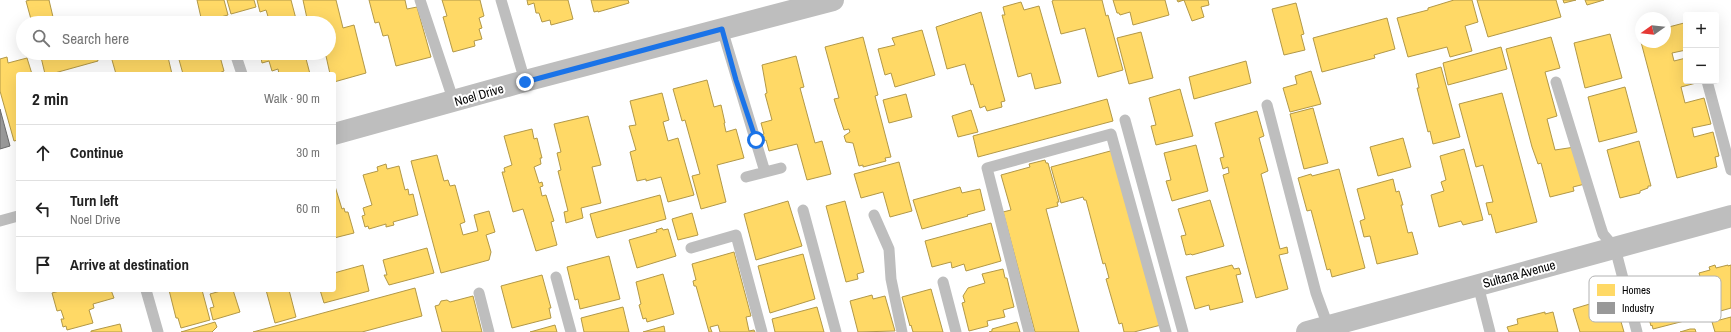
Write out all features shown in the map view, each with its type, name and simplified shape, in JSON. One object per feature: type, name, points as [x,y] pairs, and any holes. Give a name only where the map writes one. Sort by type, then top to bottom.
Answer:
[{"type":"street","name":"Noel Drive","points":[[336,133],[832,0]]},
{"type":"street","name":"Sultana Avenue","points":[[1333,328],[1731,216]]},
{"type":"lane","points":[[420,0],[454,102]]},
{"type":"lane","points":[[501,0],[525,82]]},
{"type":"lane","points":[[722,29],[765,172]]},
{"type":"lane","points":[[237,60],[241,72]]},
{"type":"lane","points":[[1556,82],[1603,234],[1615,248],[1622,276]]},
{"type":"lane","points":[[1708,84],[1731,170]]},
{"type":"lane","points":[[1267,105],[1316,293],[1333,328]]},
{"type":"lane","points":[[1125,120],[1183,332]]},
{"type":"lane","points":[[1029,332],[987,168],[1111,134],[1166,332]]},
{"type":"lane","points":[[746,177],[781,168]]},
{"type":"lane","points":[[803,210],[836,332]]},
{"type":"lane","points":[[874,215],[890,249],[891,279],[902,332]]},
{"type":"lane","points":[[0,221],[16,217]]},
{"type":"lane","points":[[691,248],[736,235],[762,332]]},
{"type":"lane","points":[[556,277],[571,332]]},
{"type":"lane","points":[[943,282],[956,332]]},
{"type":"lane","points":[[1478,286],[1490,332]]},
{"type":"lane","points":[[147,292],[158,332]]},
{"type":"lane","points":[[479,293],[489,332]]},
{"type":"lane","points":[[1634,322],[1637,332]]},
{"type":"building: Homes","points":[[49,0],[53,16],[30,16],[26,1]]},
{"type":"building: Homes","points":[[197,0],[224,0],[228,15],[201,16]]},
{"type":"building: Homes","points":[[227,0],[254,0],[256,7],[231,14]]},
{"type":"building: Homes","points":[[257,0],[291,0],[295,16],[268,16],[266,10],[260,12]]},
{"type":"building: Homes","points":[[303,0],[336,0],[343,28],[354,25],[366,73],[336,81],[336,72],[330,72],[327,60],[336,60],[336,16],[306,16]]},
{"type":"building: Homes","points":[[369,0],[405,0],[407,9],[417,7],[431,57],[396,66],[388,35],[383,36],[379,22],[375,23]]},
{"type":"building: Homes","points":[[442,0],[480,0],[484,16],[479,18],[482,28],[479,29],[482,39],[474,41],[475,46],[453,52],[443,17],[447,16]]},
{"type":"building: Homes","points":[[527,0],[568,0],[573,19],[551,25],[550,20],[542,22],[539,13],[536,13],[534,3],[528,5]]},
{"type":"building: Homes","points":[[591,0],[628,0],[629,3],[594,12]]},
{"type":"building: Homes","points":[[1102,0],[1106,16],[1108,15],[1123,70],[1098,77],[1085,28],[1061,34],[1052,1]]},
{"type":"building: Homes","points":[[1113,0],[1165,0],[1169,15],[1133,25],[1130,12],[1120,15],[1117,13]]},
{"type":"building: Homes","points":[[1184,0],[1208,0],[1209,5],[1201,7],[1204,17],[1192,21]]},
{"type":"building: Homes","points":[[1454,0],[1472,0],[1478,22],[1465,26],[1472,51],[1450,57],[1447,47],[1408,57],[1397,18],[1428,10],[1428,8]]},
{"type":"building: Homes","points":[[1477,0],[1556,0],[1561,17],[1488,37]]},
{"type":"building: Homes","points":[[1563,0],[1576,0],[1564,3]]},
{"type":"building: Homes","points":[[1585,0],[1604,0],[1587,5]]},
{"type":"building: Homes","points":[[1021,2],[1024,10],[1039,6],[1061,83],[1035,89],[1031,73],[1018,77],[1002,15],[1005,15],[1003,7]]},
{"type":"building: Homes","points":[[1296,3],[1304,34],[1301,35],[1305,50],[1284,55],[1272,9]]},
{"type":"building: Homes","points":[[981,12],[1005,101],[1001,102],[1002,107],[987,111],[985,106],[980,108],[965,64],[947,69],[936,27]]},
{"type":"building: Homes","points":[[1387,18],[1395,49],[1374,55],[1375,58],[1322,72],[1313,38]]},
{"type":"building: Homes","points":[[1683,23],[1683,51],[1672,53],[1674,61],[1683,59],[1683,84],[1692,84],[1681,87],[1685,103],[1704,98],[1711,124],[1692,128],[1694,137],[1713,132],[1719,156],[1715,157],[1717,167],[1677,178],[1643,48],[1671,48],[1671,26]]},
{"type":"building: Homes","points":[[922,30],[935,75],[895,87],[891,73],[885,75],[878,49],[895,45],[892,38]]},
{"type":"building: Homes","points":[[1141,32],[1153,78],[1129,84],[1117,38]]},
{"type":"building: Homes","points":[[1610,34],[1622,78],[1585,88],[1574,43]]},
{"type":"building: Homes","points":[[863,37],[878,95],[875,96],[891,157],[885,158],[886,161],[863,167],[863,165],[859,166],[853,143],[846,142],[844,136],[850,132],[849,129],[844,130],[834,99],[839,98],[825,47]]},
{"type":"building: Homes","points":[[1551,37],[1560,68],[1545,72],[1557,116],[1547,119],[1555,150],[1575,147],[1585,184],[1573,187],[1574,191],[1550,197],[1541,163],[1538,164],[1532,147],[1506,49]]},
{"type":"building: Homes","points":[[1501,47],[1507,69],[1448,85],[1443,63]]},
{"type":"building: Homes","points":[[796,56],[804,87],[800,88],[815,143],[822,141],[831,174],[807,180],[797,144],[769,151],[766,140],[764,141],[762,135],[764,134],[761,123],[772,120],[765,94],[767,93],[762,65]]},
{"type":"building: Homes","points":[[7,57],[8,63],[19,60],[28,60],[31,72],[16,72],[16,140],[14,141],[0,91],[0,59]]},
{"type":"building: Homes","points":[[42,60],[98,61],[58,72],[45,72]]},
{"type":"building: Homes","points":[[112,60],[169,60],[172,72],[115,72]]},
{"type":"building: Homes","points":[[179,60],[221,60],[224,71],[222,72],[182,72]]},
{"type":"building: Homes","points":[[261,60],[306,60],[309,72],[279,72],[278,69],[272,71],[269,61],[262,63]]},
{"type":"building: Homes","points":[[1246,61],[1251,83],[1194,99],[1189,77]]},
{"type":"building: Homes","points":[[1441,67],[1460,137],[1433,144],[1430,131],[1428,132],[1417,88],[1419,88],[1416,74]]},
{"type":"building: Homes","points":[[1311,71],[1321,104],[1290,112],[1283,88],[1297,84],[1295,76]]},
{"type":"building: Homes","points":[[707,80],[714,107],[721,105],[726,132],[736,129],[744,158],[717,165],[726,202],[701,209],[692,176],[700,174],[685,120],[682,121],[673,89]]},
{"type":"building: Homes","points":[[1625,87],[1637,132],[1599,142],[1588,97]]},
{"type":"building: Homes","points":[[1180,89],[1193,136],[1156,145],[1151,126],[1156,125],[1149,98]]},
{"type":"building: Homes","points":[[662,93],[669,120],[663,122],[668,141],[678,138],[694,195],[668,202],[661,177],[646,181],[646,179],[637,181],[630,152],[636,150],[629,126],[636,125],[630,101]]},
{"type":"building: Homes","points":[[1502,93],[1537,222],[1496,233],[1491,214],[1489,215],[1486,203],[1493,202],[1483,165],[1476,167],[1459,104]]},
{"type":"building: Homes","points":[[906,94],[912,117],[889,123],[883,100]]},
{"type":"building: Homes","points":[[1107,99],[1113,121],[978,157],[973,136]]},
{"type":"building: Homes","points":[[1313,108],[1328,163],[1304,169],[1290,114]]},
{"type":"building: Homes","points":[[971,110],[978,132],[958,137],[952,116]]},
{"type":"building: Homes","points":[[1257,111],[1264,136],[1259,138],[1268,171],[1261,174],[1280,249],[1287,247],[1288,253],[1279,255],[1288,289],[1256,298],[1223,175],[1229,173],[1228,167],[1223,169],[1220,158],[1224,157],[1215,123]]},
{"type":"building: Homes","points":[[588,116],[601,165],[592,167],[601,203],[581,208],[583,218],[566,223],[564,212],[568,211],[558,171],[561,170],[557,153],[561,152],[554,124]]},
{"type":"building: Homes","points":[[532,129],[534,139],[537,138],[542,158],[540,158],[541,164],[534,167],[539,183],[542,182],[543,186],[540,187],[542,196],[546,195],[554,221],[551,222],[557,245],[536,251],[523,209],[513,212],[502,172],[505,172],[504,168],[512,165],[504,136]]},
{"type":"building: Homes","points":[[1403,138],[1411,167],[1378,176],[1370,147]]},
{"type":"building: Homes","points":[[1639,141],[1651,186],[1648,186],[1648,188],[1640,191],[1640,193],[1620,198],[1607,150]]},
{"type":"building: Homes","points":[[1196,145],[1208,191],[1172,201],[1166,181],[1171,180],[1164,153]]},
{"type":"building: Homes","points":[[1464,149],[1483,220],[1463,225],[1461,221],[1439,227],[1431,195],[1444,191],[1441,182],[1446,180],[1440,156]]},
{"type":"building: Homes","points":[[1114,150],[1161,325],[1134,332],[1124,332],[1122,323],[1119,324],[1106,279],[1109,278],[1105,263],[1103,264],[1086,200],[1084,200],[1083,197],[1061,203],[1051,167]]},
{"type":"building: Homes","points":[[437,155],[444,181],[448,180],[450,186],[455,185],[465,222],[460,224],[463,235],[478,231],[474,215],[489,211],[495,232],[486,235],[491,252],[489,260],[441,273],[411,161]]},
{"type":"building: Homes","points":[[1045,160],[1046,163],[1048,163],[1059,202],[1057,202],[1058,206],[1046,209],[1079,332],[1035,332],[1003,212],[1011,210],[1001,175],[1030,167],[1029,164]]},
{"type":"building: Homes","points":[[899,162],[912,211],[890,217],[883,192],[861,198],[854,174]]},
{"type":"building: Homes","points":[[386,164],[387,169],[399,166],[405,190],[408,189],[409,195],[413,194],[418,215],[393,222],[394,225],[386,227],[386,224],[369,229],[368,226],[365,227],[362,216],[365,215],[363,208],[372,205],[363,175],[378,171],[377,167]]},
{"type":"building: Homes","points":[[1339,169],[1365,268],[1332,277],[1330,269],[1327,270],[1311,210],[1307,211],[1298,178]]},
{"type":"building: Homes","points":[[1393,179],[1396,192],[1399,191],[1403,205],[1401,205],[1408,233],[1412,232],[1418,254],[1377,264],[1370,236],[1364,237],[1360,221],[1365,219],[1357,189]]},
{"type":"building: Homes","points":[[960,187],[962,193],[980,189],[985,210],[922,229],[913,200]]},
{"type":"building: Homes","points":[[336,190],[342,209],[344,208],[345,212],[348,212],[354,233],[336,238]]},
{"type":"building: Homes","points":[[660,195],[666,219],[597,238],[590,214]]},
{"type":"building: Homes","points":[[1210,200],[1224,246],[1192,255],[1186,255],[1181,236],[1186,235],[1178,209]]},
{"type":"building: Homes","points":[[788,201],[802,246],[756,260],[744,214]]},
{"type":"building: Homes","points":[[845,201],[864,272],[857,274],[858,279],[846,282],[826,206]]},
{"type":"building: Homes","points":[[692,213],[698,235],[678,240],[672,219]]},
{"type":"building: Homes","points":[[991,223],[1001,261],[966,271],[964,264],[952,268],[951,262],[932,267],[925,241]]},
{"type":"building: Homes","points":[[662,228],[663,230],[668,229],[676,256],[637,268],[629,240],[657,232],[656,230]]},
{"type":"building: Homes","points":[[427,248],[434,273],[389,285],[384,275],[387,275],[383,260]]},
{"type":"building: Homes","points":[[734,252],[751,316],[746,317],[749,331],[754,330],[755,332],[720,332],[718,325],[710,327],[712,332],[709,332],[696,286],[694,286],[693,281],[696,280],[692,264]]},
{"type":"building: Homes","points":[[803,254],[815,299],[770,313],[758,266]]},
{"type":"building: Homes","points":[[609,256],[620,299],[580,309],[578,299],[575,300],[567,267]]},
{"type":"building: Homes","points":[[363,265],[369,291],[324,303],[321,292],[336,292],[336,272]]},
{"type":"building: Homes","points":[[1232,265],[1234,269],[1239,268],[1241,274],[1236,275],[1243,302],[1210,310],[1209,305],[1195,309],[1186,277]]},
{"type":"building: Homes","points":[[1715,265],[1716,268],[1731,265],[1731,308],[1721,311],[1721,276],[1700,276],[1699,273],[1710,270],[1709,267]]},
{"type":"building: Homes","points":[[1003,269],[1005,278],[1007,278],[1014,307],[1003,310],[1005,317],[987,321],[988,326],[969,331],[962,303],[965,302],[963,296],[968,288],[985,283],[982,274]]},
{"type":"building: Homes","points":[[663,274],[674,314],[647,322],[646,318],[643,319],[639,305],[641,304],[636,282]]},
{"type":"building: Homes","points":[[542,275],[551,308],[549,308],[551,318],[512,328],[501,286]]},
{"type":"building: Homes","points":[[415,288],[422,316],[362,332],[253,332]]},
{"type":"building: Homes","points":[[931,289],[943,332],[913,332],[902,297]]},
{"type":"building: Homes","points":[[112,292],[114,298],[93,304],[94,308],[89,310],[93,323],[67,330],[66,326],[63,327],[61,319],[64,319],[61,310],[57,311],[52,293]]},
{"type":"building: Homes","points":[[170,292],[203,292],[210,320],[181,328],[178,318],[176,318]]},
{"type":"building: Homes","points":[[217,292],[234,292],[240,312],[213,320],[210,308],[214,307],[210,294]]},
{"type":"building: Homes","points":[[267,292],[290,292],[296,317],[275,323]]},
{"type":"building: Homes","points":[[872,295],[873,299],[885,296],[895,331],[858,332],[850,301]]},
{"type":"building: Homes","points":[[473,296],[482,332],[442,332],[435,306],[439,305],[441,301],[447,300],[450,302]]},
{"type":"building: Homes","points":[[1589,304],[1589,322],[1621,322],[1624,332],[1580,332],[1573,309]]},
{"type":"building: Homes","points":[[623,307],[629,332],[584,332],[581,318]]},
{"type":"building: Homes","points":[[817,307],[824,332],[775,332],[772,319]]},
{"type":"building: Homes","points":[[1545,312],[1545,314],[1553,312],[1558,332],[1509,332],[1507,327],[1518,324],[1517,319]]},
{"type":"building: Homes","points":[[1731,317],[1731,332],[1715,332],[1712,322],[1721,322],[1721,320]]},
{"type":"building: Homes","points":[[215,322],[217,327],[212,332],[181,332]]},
{"type":"building: Homes","points":[[1017,322],[1020,332],[989,332],[992,331],[992,329]]},
{"type":"building: Homes","points":[[1650,322],[1680,322],[1653,329],[1652,325],[1651,326]]},
{"type":"building: Homes","points":[[120,324],[122,332],[91,332],[91,331]]},
{"type":"building: Homes","points":[[555,325],[557,332],[530,332]]},
{"type":"building: Homes","points":[[664,326],[665,332],[643,332]]},
{"type":"building: Homes","points":[[1695,329],[1696,332],[1680,332]]},
{"type":"building: Industry","points":[[0,109],[10,146],[0,149]]},
{"type":"route","points":[[525,82],[722,29],[736,80],[756,140]]}]
